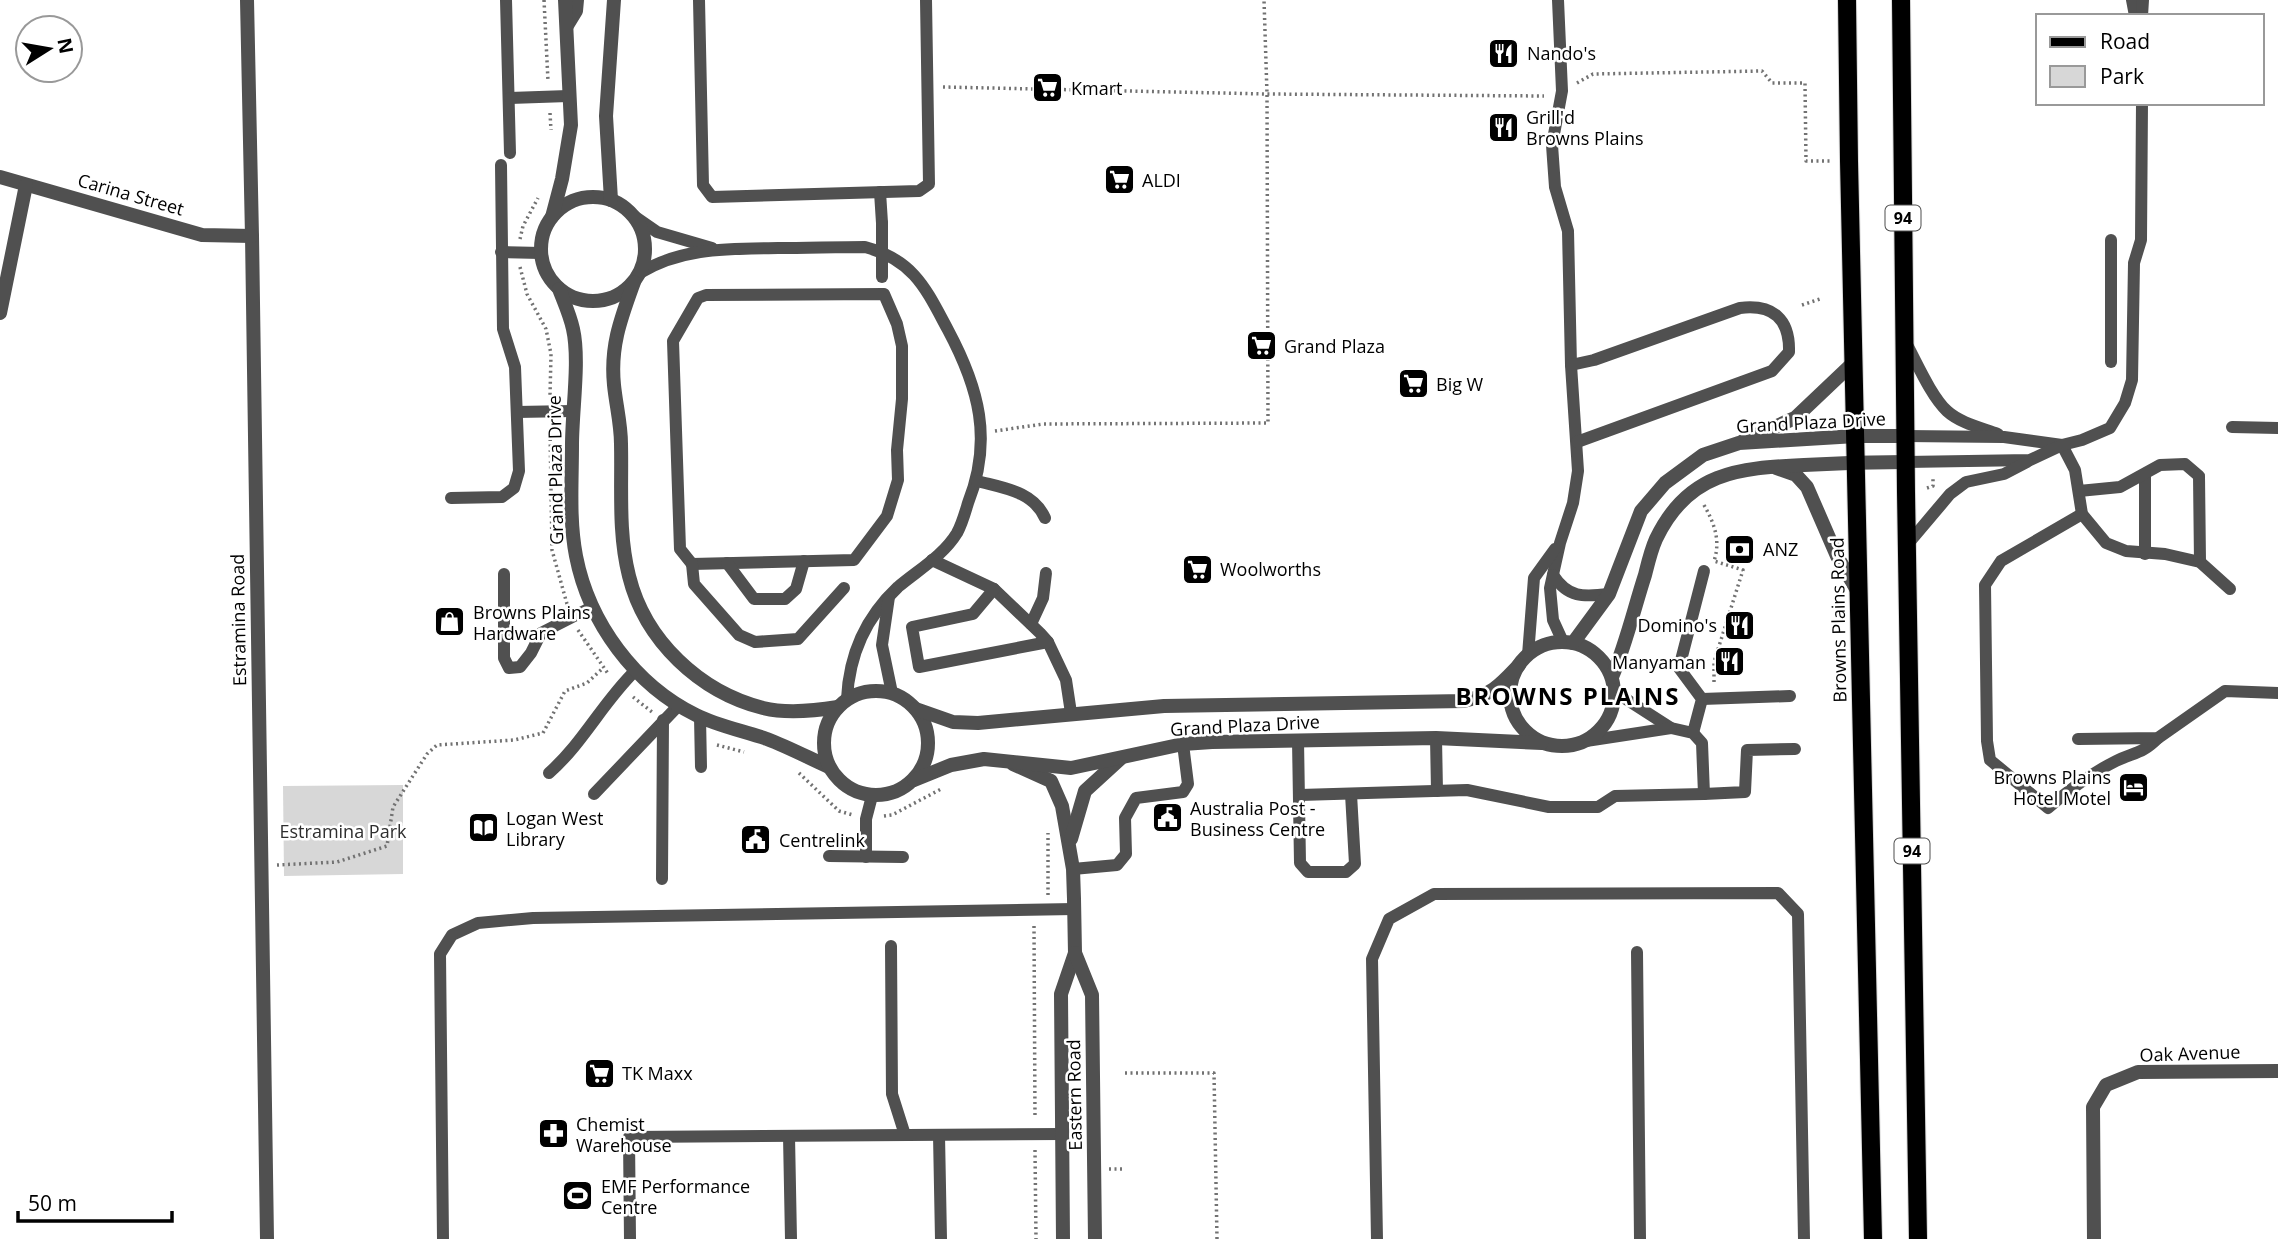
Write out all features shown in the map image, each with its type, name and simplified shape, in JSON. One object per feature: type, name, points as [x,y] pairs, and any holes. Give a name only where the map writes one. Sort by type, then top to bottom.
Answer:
[{"type":"main road","name":"Browns Plains Road","points":[[1847,0],[1874,1239]]},
{"type":"main road","name":"94","points":[[1901,0],[1918,1239]]},
{"type":"street","name":"Estramina Road","points":[[247,0],[253,236],[267,1239]]},
{"type":"street","points":[[552,217],[562,179],[571,125],[565,0]]},
{"type":"street","points":[[611,200],[606,116],[614,0]]},
{"type":"street","name":"Carina Street","points":[[0,177],[202,235],[253,236]]},
{"type":"street","points":[[0,313],[26,185]]},
{"type":"street","points":[[637,277],[622,293],[606,300],[590,302],[573,298],[559,289],[543,266],[541,253],[545,228],[563,206],[578,199],[594,197],[611,200],[631,214],[640,227],[645,242],[645,258],[616,330],[614,385],[621,441],[622,540],[629,578],[644,617],[669,652],[694,675],[727,694],[763,708],[785,711],[842,703],[861,693],[876,691],[892,693],[905,699],[916,709],[924,722],[928,737],[928,752],[923,767],[914,780],[887,795],[872,796],[854,791],[840,782],[829,767],[824,752],[824,736],[828,720],[842,703]]},
{"type":"street","name":"Grand Plaza Drive","points":[[559,289],[573,328],[575,346],[572,508],[576,553],[592,607],[610,639],[635,671],[678,706],[700,717],[769,740],[829,767]]},
{"type":"street","points":[[1739,443],[1795,418],[1853,363]]},
{"type":"street","name":"Grand Plaza Drive","points":[[1568,642],[1609,594],[1641,511],[1680,470],[1703,455],[1739,443],[1905,436]]},
{"type":"street","points":[[1613,684],[1606,665],[1597,655],[1568,642],[1538,648],[1523,660],[1511,687],[1512,709],[1529,735],[1542,743],[1572,746],[1598,733],[1613,707],[1613,684],[1655,541],[1682,500],[1703,484],[1729,472],[1771,466],[1906,462]]},
{"type":"street","points":[[1771,466],[1796,475],[1807,487],[1837,556],[1859,594]]},
{"type":"street","name":"Grand Plaza Drive","points":[[916,709],[941,719],[965,723],[1164,706],[1464,701],[1482,697],[1495,690],[1523,660]]},
{"type":"street","name":"Grand Plaza Drive","points":[[914,780],[951,765],[984,759],[1071,768],[1183,744],[1436,738],[1542,743]]},
{"type":"street","name":"Eastern Road","points":[[1070,848],[1085,790],[1120,759]]},
{"type":"street","name":"Eastern Road","points":[[1009,762],[1051,781],[1062,806],[1073,869],[1075,953],[1061,994],[1063,1239]]},
{"type":"street","name":"Eastern Road","points":[[1075,953],[1092,995],[1095,1239]]},
{"type":"street","name":"Oak Avenue","points":[[2094,1239],[2093,1107],[2106,1085],[2138,1072],[2278,1071]]},
{"type":"lane","points":[[506,0],[510,153]]},
{"type":"lane","points":[[566,29],[578,10],[578,0]]},
{"type":"lane","points":[[699,0],[703,185],[712,197],[919,191],[929,184],[926,0]]},
{"type":"lane","points":[[1558,0],[1562,91],[1552,145],[1555,187],[1568,231],[1577,471],[1573,503],[1560,543],[1550,588],[1553,620],[1568,642]]},
{"type":"lane","points":[[510,98],[568,96]]},
{"type":"lane","points":[[1907,545],[1950,494],[1966,482],[2004,474],[2062,445],[2110,428],[2125,403],[2132,380],[2134,262],[2141,240],[2142,105]]},
{"type":"lane","points":[[451,498],[502,497],[514,488],[519,471],[515,367],[503,329],[501,165]]},
{"type":"lane","points":[[692,564],[854,560],[887,516],[898,480],[902,346],[897,324],[884,294],[880,192]]},
{"type":"lane","points":[[631,214],[657,232],[716,249]]},
{"type":"lane","points":[[2111,240],[2111,362]]},
{"type":"lane","points":[[637,277],[654,264],[716,249],[865,247],[887,253],[901,262],[930,296],[953,340],[974,389],[982,433],[977,481],[957,534],[874,611],[848,675],[842,703]]},
{"type":"lane","points":[[501,252],[541,253]]},
{"type":"lane","points":[[2111,263],[2134,262]]},
{"type":"lane","points":[[844,587],[798,639],[755,642],[739,635],[694,584],[692,564],[680,549],[673,341],[698,298],[706,295],[884,294]]},
{"type":"lane","points":[[1571,365],[1594,360],[1740,308],[1756,306],[1772,312],[1783,321],[1790,338],[1789,352],[1772,371],[1577,442]]},
{"type":"lane","points":[[1905,340],[1938,401],[1947,411],[1959,419],[2004,437]]},
{"type":"lane","points":[[517,412],[572,411]]},
{"type":"lane","points":[[2232,427],[2278,428]]},
{"type":"lane","points":[[1905,436],[2004,437],[2062,445]]},
{"type":"lane","points":[[2062,445],[2075,470],[2082,514],[2106,543],[2126,551],[2165,554],[2200,562],[2230,589]]},
{"type":"lane","points":[[1906,462],[2030,460]]},
{"type":"lane","points":[[2080,491],[2120,487],[2160,466],[2185,464],[2199,476],[2200,562]]},
{"type":"lane","points":[[2145,474],[2145,554]]},
{"type":"lane","points":[[977,481],[1026,495],[1040,508],[1045,519]]},
{"type":"lane","points":[[2082,514],[2001,561],[1985,585],[1987,741],[1990,760],[2048,808],[2071,789],[2117,761],[2147,750],[2158,738],[2225,691],[2278,693]]},
{"type":"lane","points":[[1523,660],[1534,578],[1560,543]]},
{"type":"lane","points":[[932,560],[994,589],[1048,642],[1066,680],[1071,713]]},
{"type":"lane","points":[[727,563],[754,598],[785,599],[796,589],[804,561]]},
{"type":"lane","points":[[1702,699],[1679,668],[1704,571]]},
{"type":"lane","points":[[1031,624],[1043,598],[1046,573]]},
{"type":"lane","points":[[504,574],[504,658],[509,667],[520,667],[541,633],[592,607]]},
{"type":"lane","points":[[1553,575],[1560,587],[1578,595],[1609,594]]},
{"type":"lane","points":[[994,589],[974,614],[912,627],[919,667],[1048,642]]},
{"type":"lane","points":[[890,596],[881,645],[892,693]]},
{"type":"lane","points":[[549,773],[561,763],[619,686],[635,671]]},
{"type":"lane","points":[[1613,684],[1671,728]]},
{"type":"lane","points":[[1702,699],[1790,696]]},
{"type":"lane","points":[[1693,733],[1702,699]]},
{"type":"lane","points":[[594,794],[678,706]]},
{"type":"lane","points":[[700,717],[701,767]]},
{"type":"lane","points":[[662,879],[663,720]]},
{"type":"lane","points":[[1586,741],[1671,728],[1693,733],[1702,743],[1704,794]]},
{"type":"lane","points":[[1436,738],[1437,791]]},
{"type":"lane","points":[[2078,739],[2158,738]]},
{"type":"lane","points":[[1298,740],[1300,863],[1308,872],[1346,872],[1355,864],[1351,794]]},
{"type":"lane","points":[[1073,869],[1116,865],[1126,854],[1125,818],[1136,798],[1183,792],[1188,784],[1183,744]]},
{"type":"lane","points":[[1300,795],[1467,790],[1549,807],[1598,807],[1615,796],[1745,792],[1747,750],[1795,749]]},
{"type":"lane","points":[[866,856],[866,819],[872,796]]},
{"type":"lane","points":[[829,856],[903,858]]},
{"type":"lane","points":[[1377,1239],[1372,959],[1389,919],[1434,894],[1750,893],[1778,893],[1798,914],[1804,1239]]},
{"type":"lane","points":[[443,1239],[440,954],[452,935],[478,923],[533,918],[1074,909]]},
{"type":"lane","points":[[891,946],[892,1094],[905,1135]]},
{"type":"lane","points":[[1637,952],[1640,1239]]},
{"type":"lane","points":[[630,1239],[629,1137],[1062,1134]]},
{"type":"lane","points":[[939,1135],[941,1239]]},
{"type":"lane","points":[[789,1136],[791,1239]]},
{"type":"path","points":[[982,433],[1043,424],[1268,423],[1267,94],[1264,0]]},
{"type":"path","points":[[927,88],[1544,96],[1562,91],[1592,74],[1762,71],[1772,83],[1805,83],[1806,161],[1849,161]]},
{"type":"path","points":[[1802,304],[1820,299]]},
{"type":"path","points":[[1927,488],[1933,486],[1933,476]]},
{"type":"path","points":[[1704,504],[1716,525],[1717,553],[1714,561],[1743,570],[1714,662],[1714,684]]},
{"type":"path","points":[[261,865],[337,862],[387,846],[393,807],[427,754],[437,745],[514,740],[543,733],[565,691],[587,683],[603,668]]},
{"type":"path","points":[[1036,1239],[1034,927],[1048,909]]},
{"type":"path","points":[[1125,1073],[1214,1073],[1217,1239]]},
{"type":"path","points":[[1107,1169],[1125,1169]]},
{"type":"green space","name":"Estramina Park","points":[[403,785],[403,874],[284,876],[283,786]]},
{"type":"place","name":"Nando's","points":[[1504,53]]},
{"type":"place","name":"Kmart","points":[[1048,88]]},
{"type":"place","name":"Grill'd Browns Plains","points":[[1503,127]]},
{"type":"place","name":"ALDI","points":[[1119,180]]},
{"type":"place","name":"Grand Plaza","points":[[1261,346]]},
{"type":"place","name":"Big W","points":[[1413,384]]},
{"type":"place","name":"ANZ","points":[[1740,549]]},
{"type":"place","name":"Woolworths","points":[[1197,569]]},
{"type":"place","name":"Browns Plains Hardware","points":[[450,622]]},
{"type":"place","name":"Domino's","points":[[1740,625]]},
{"type":"place","name":"Manyaman","points":[[1729,662]]},
{"type":"place","name":"Browns Plains Hotel Motel","points":[[2134,787]]},
{"type":"place","name":"Australia Post - Business Centre","points":[[1167,818]]},
{"type":"place","name":"Logan West Library","points":[[483,828]]},
{"type":"place","name":"Centrelink","points":[[756,840]]},
{"type":"place","name":"TK Maxx","points":[[599,1073]]},
{"type":"place","name":"Chemist Warehouse","points":[[553,1134]]},
{"type":"place","name":"EMF Performance Centre","points":[[578,1196]]},
{"type":"district","name":"BROWNS PLAINS","points":[[1568,695]]}]
